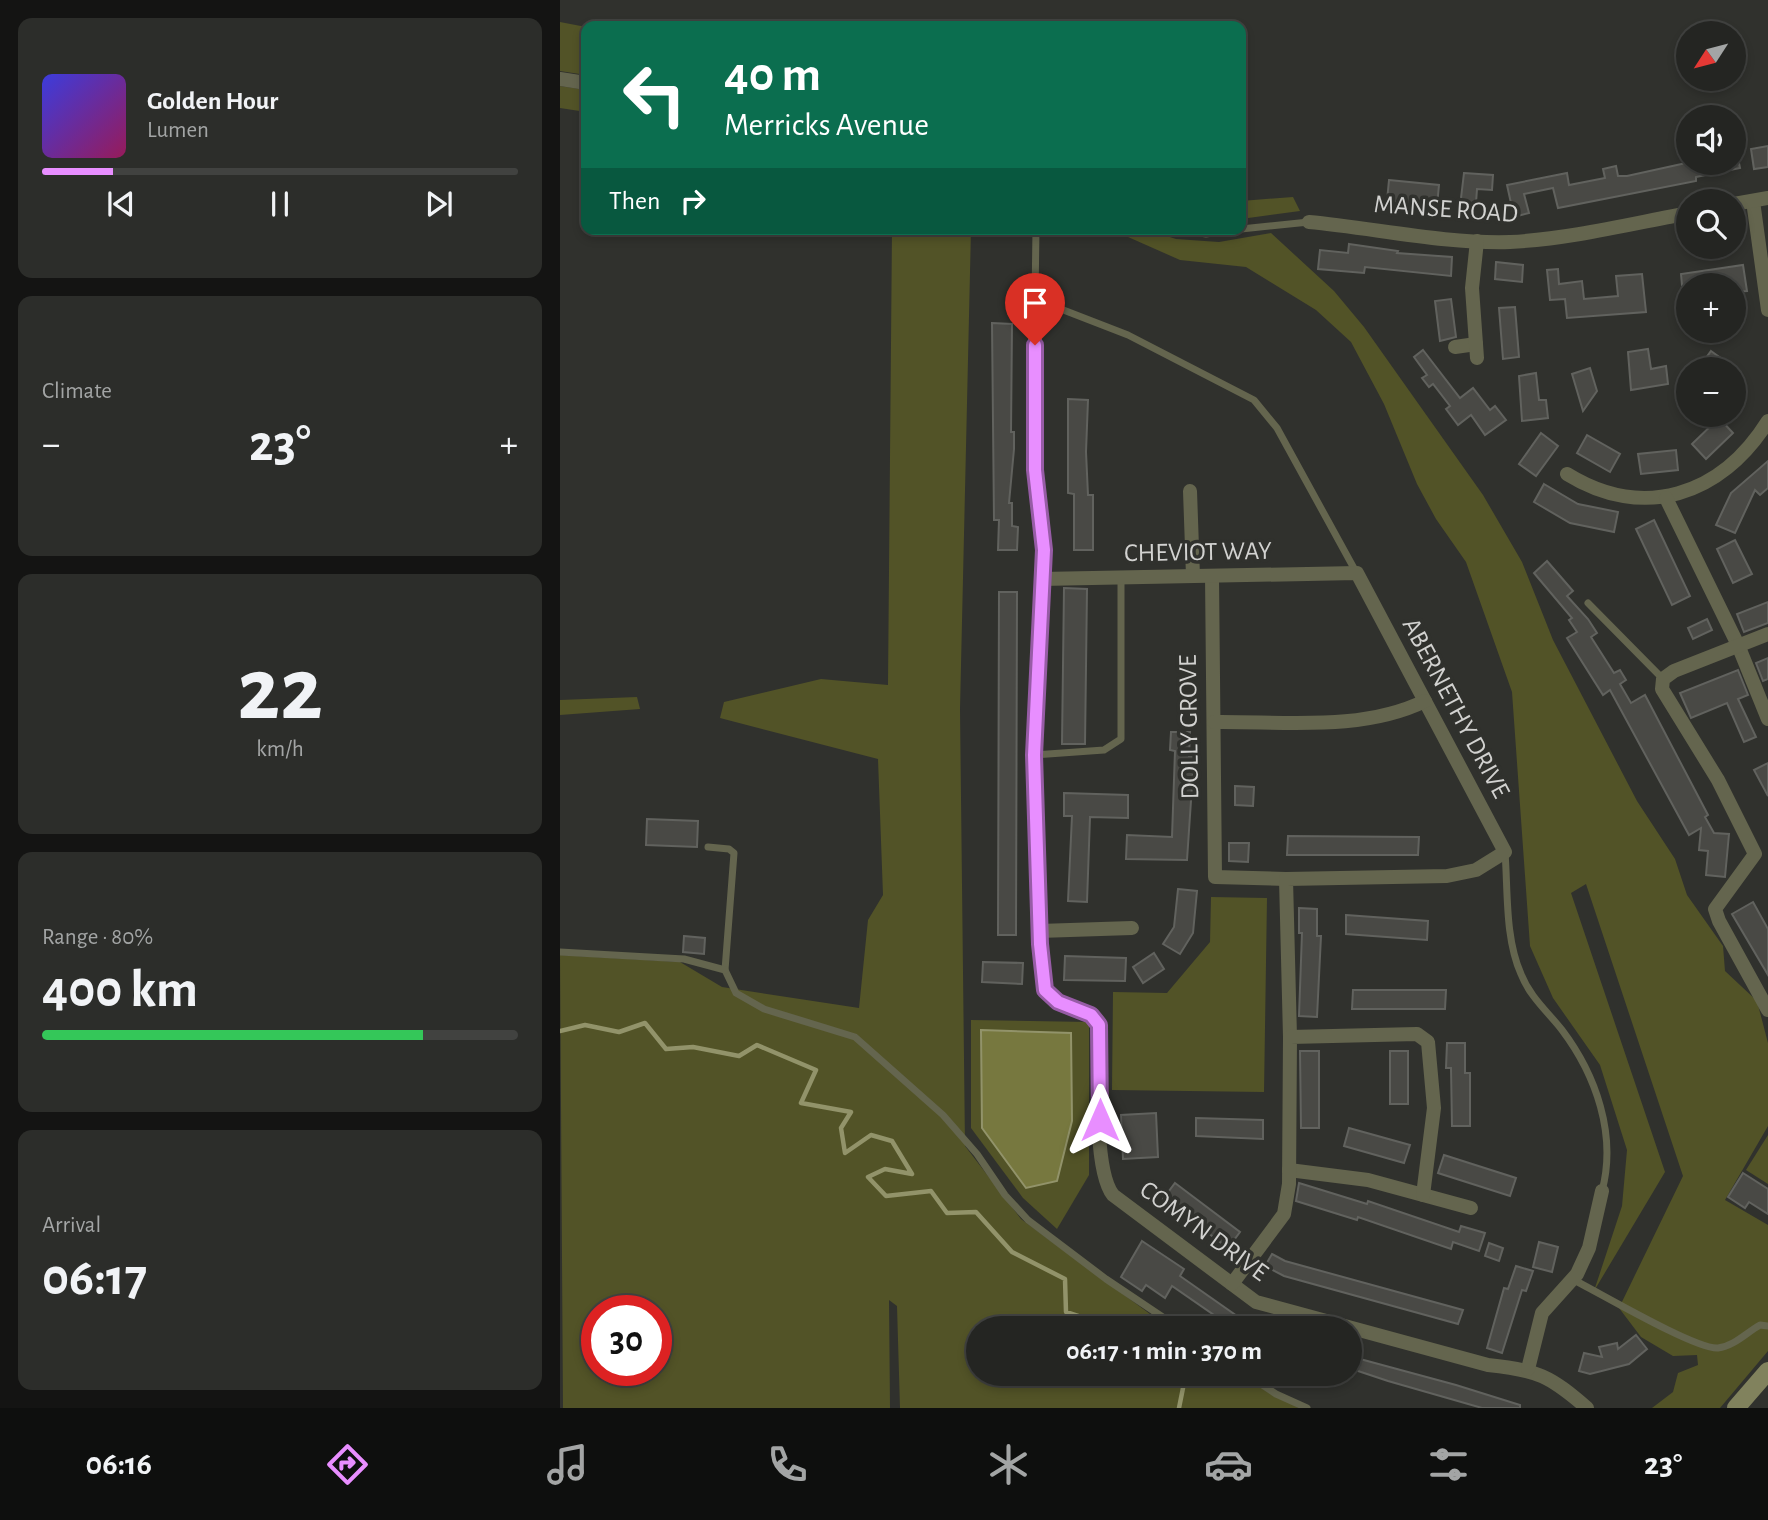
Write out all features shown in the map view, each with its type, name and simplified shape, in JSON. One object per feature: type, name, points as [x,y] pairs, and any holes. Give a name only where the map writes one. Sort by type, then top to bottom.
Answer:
[{"type":"main road","points":[[1736,1408],[1768,1371]]},
{"type":"street","points":[[560,79],[581,82]]},
{"type":"street","points":[[1746,202],[1768,198]]},
{"type":"street","points":[[1753,201],[1768,310]]},
{"type":"street","name":"MANSE ROAD","points":[[1309,222],[1477,242],[1511,242],[1574,234],[1676,215]]},
{"type":"street","points":[[1455,347],[1476,351],[1472,288],[1477,242]]},
{"type":"street","points":[[1035,299],[1035,470],[1044,550],[1034,755],[1039,931],[1132,928]]},
{"type":"street","points":[[1567,474],[1593,490],[1628,499],[1666,498],[1704,483],[1737,458],[1768,421]]},
{"type":"street","points":[[1190,491],[1193,576]]},
{"type":"street","points":[[1666,498],[1738,645],[1768,719]]},
{"type":"street","name":"CHEVIOT WAY","points":[[1041,579],[1357,573]]},
{"type":"street","name":"ABERNETHY DRIVE","points":[[1357,573],[1505,852]]},
{"type":"street","name":"DOLLY GROVE","points":[[1212,576],[1215,877],[1286,879]]},
{"type":"street","points":[[1768,634],[1663,679],[1662,690],[1718,780],[1755,854],[1715,909],[1718,921],[1768,1010]]},
{"type":"street","points":[[1214,722],[1367,720],[1398,714],[1425,701]]},
{"type":"street","points":[[1232,1284],[1284,1214],[1289,1170],[1290,1037],[1286,879],[1447,876],[1476,870],[1505,852]]},
{"type":"street","name":"COMYN DRIVE","points":[[1039,931],[1045,990],[1058,1002],[1091,1015],[1099,1025],[1100,1120],[1106,1186],[1113,1195],[1256,1302],[1488,1365],[1528,1369],[1562,1386],[1587,1408]]},
{"type":"street","points":[[1290,1037],[1417,1034],[1428,1042],[1434,1108],[1423,1195]]},
{"type":"street","points":[[1289,1170],[1368,1180],[1471,1208]]},
{"type":"street","name":"ABERNETHY DRIVE","points":[[1528,1369],[1542,1313],[1572,1279],[1590,1248],[1602,1191]]},
{"type":"lane","name":"MANSE ROAD","points":[[1246,228],[1309,222]]},
{"type":"lane","points":[[1035,299],[1036,235]]},
{"type":"lane","name":"ABERNETHY DRIVE","points":[[1035,299],[1128,335],[1254,400],[1277,428],[1357,573]]},
{"type":"lane","points":[[1034,755],[1104,750],[1121,740],[1121,578]]},
{"type":"lane","points":[[1588,603],[1663,679]]},
{"type":"lane","points":[[708,847],[729,849],[734,853],[725,970],[736,993],[764,1009],[855,1037],[943,1115],[977,1154],[1005,1195],[1028,1220],[1106,1279],[1161,1316]]},
{"type":"lane","name":"ABERNETHY DRIVE","points":[[1505,852],[1513,954],[1521,976],[1533,998],[1561,1028],[1596,1086],[1605,1130],[1606,1173],[1602,1191]]},
{"type":"lane","points":[[560,952],[684,959],[725,970]]},
{"type":"lane","points":[[1572,1279],[1691,1340],[1715,1348],[1731,1345],[1760,1325],[1768,1326]]},
{"type":"lane","points":[[1264,1386],[1307,1408]]},
{"type":"shaded area","points":[[560,22],[581,26],[581,74],[560,71]]},
{"type":"shaded area","points":[[560,86],[581,89],[581,111],[560,108]]},
{"type":"shaded area","points":[[1293,197],[1300,211],[1246,218],[1246,201]]},
{"type":"shaded area","points":[[1271,233],[1334,291],[1364,327],[1483,495],[1522,562],[1553,640],[1637,801],[1675,859],[1687,895],[1723,946],[1725,971],[1757,1001],[1768,1043],[1768,1126],[1725,1200],[1768,1225],[1768,1351],[1720,1408],[1652,1408],[1673,1392],[1678,1373],[1698,1365],[1697,1355],[1673,1356],[1641,1337],[1619,1308],[1683,1176],[1586,884],[1571,893],[1665,1172],[1594,1291],[1622,1206],[1627,1150],[1600,1065],[1553,998],[1530,946],[1512,692],[1466,562],[1436,519],[1417,484],[1384,404],[1351,342],[1316,310],[1246,267],[1180,260],[1124,235],[1164,235],[1176,239],[1219,242]]},
{"type":"shaded area","points":[[892,235],[971,235],[960,709],[965,1146],[1021,1219],[1153,1316],[966,1316],[966,1386],[1261,1386],[1299,1408],[900,1408],[897,1306],[889,1300],[890,1408],[563,1408],[560,955],[680,962],[722,987],[859,1008],[868,920],[883,895],[878,759],[720,718],[724,702],[821,679],[888,685]]},
{"type":"shaded area","points":[[637,697],[640,709],[560,715],[560,700]]},
{"type":"shaded area","points":[[1211,897],[1267,898],[1264,1092],[1112,1090],[1113,992],[1167,993],[1210,942]]},
{"type":"shaded area","points":[[971,1020],[1089,1022],[1089,1175],[1057,1229],[1023,1198],[971,1128]]},
{"type":"shaded area","points":[[981,1030],[1071,1033],[1072,1121],[1057,1181],[1026,1188],[982,1128]]},
{"type":"shaded area","points":[[1768,1135],[1768,1184],[1746,1170]]},
{"type":"building","points":[[1768,146],[1768,167],[1754,169],[1751,149]]},
{"type":"building","points":[[1676,165],[1676,175],[1706,175],[1696,177],[1696,181],[1558,208],[1553,188],[1524,194],[1529,213],[1514,217],[1507,185],[1567,173],[1569,185],[1605,178],[1603,169],[1616,166],[1618,176]]},
{"type":"building","points":[[1464,173],[1493,175],[1492,190],[1477,189],[1475,217],[1459,215]]},
{"type":"building","points":[[1389,180],[1439,185],[1437,206],[1387,201]]},
{"type":"building","points":[[1349,244],[1398,251],[1397,253],[1452,257],[1451,276],[1365,267],[1364,273],[1318,269],[1320,250],[1348,253]]},
{"type":"building","points":[[1496,262],[1523,265],[1522,282],[1495,279]]},
{"type":"building","points":[[1743,265],[1744,273],[1688,273]]},
{"type":"building","points":[[1558,269],[1559,284],[1582,281],[1584,299],[1618,296],[1616,276],[1642,274],[1646,312],[1567,318],[1565,299],[1550,300],[1547,270]]},
{"type":"building","points":[[1451,299],[1456,337],[1440,341],[1435,301]]},
{"type":"building","points":[[1515,307],[1519,357],[1503,359],[1499,308]]},
{"type":"building","points":[[992,323],[1012,324],[1011,432],[1014,432],[1014,449],[1009,503],[1012,503],[1012,526],[1018,527],[1017,550],[998,550],[999,520],[994,520]]},
{"type":"building","points":[[1648,349],[1651,369],[1666,366],[1668,384],[1631,390],[1628,352]]},
{"type":"building","points":[[1423,350],[1460,398],[1473,388],[1490,410],[1495,406],[1506,420],[1485,435],[1471,415],[1458,425],[1446,409],[1450,406],[1433,384],[1429,387],[1422,378],[1427,375],[1414,357]]},
{"type":"building","points":[[1711,351],[1719,357],[1707,357]]},
{"type":"building","points":[[1590,368],[1597,391],[1583,411],[1572,374]]},
{"type":"building","points":[[1536,373],[1539,400],[1546,400],[1548,418],[1522,421],[1519,376]]},
{"type":"building","points":[[1068,399],[1088,400],[1086,452],[1088,495],[1093,495],[1093,550],[1074,550],[1074,494],[1068,493]]},
{"type":"building","points":[[1710,427],[1727,427],[1733,433],[1706,459],[1692,444]]},
{"type":"building","points":[[1541,433],[1558,446],[1536,476],[1519,464]]},
{"type":"building","points":[[1587,435],[1620,454],[1610,472],[1577,453]]},
{"type":"building","points":[[1676,450],[1678,470],[1641,474],[1638,454]]},
{"type":"building","points":[[1768,461],[1768,488],[1760,495],[1755,490],[1735,533],[1716,525],[1731,493]]},
{"type":"building","points":[[1544,484],[1578,504],[1618,512],[1614,532],[1570,523],[1534,502]]},
{"type":"building","points":[[1654,520],[1690,596],[1672,605],[1636,529]]},
{"type":"building","points":[[1735,540],[1752,574],[1733,583],[1717,549]]},
{"type":"building","points":[[1547,561],[1573,591],[1567,596],[1597,633],[1591,637],[1614,673],[1620,670],[1626,680],[1620,684],[1631,703],[1645,695],[1708,815],[1705,817],[1714,833],[1729,834],[1725,877],[1706,875],[1708,851],[1699,850],[1701,828],[1689,835],[1610,690],[1603,695],[1567,638],[1577,632],[1569,620],[1572,618],[1534,573]]},
{"type":"building","points":[[1064,588],[1087,589],[1085,744],[1062,744]]},
{"type":"building","points":[[999,592],[1017,592],[1016,935],[998,935]]},
{"type":"building","points":[[1768,602],[1768,623],[1744,632],[1737,614]]},
{"type":"building","points":[[1707,619],[1712,630],[1693,639],[1688,628]]},
{"type":"building","points":[[1768,658],[1768,679],[1763,681],[1756,663]]},
{"type":"building","points":[[1738,670],[1748,695],[1738,699],[1756,737],[1744,742],[1727,703],[1691,718],[1680,693]]},
{"type":"building","points":[[1171,732],[1190,732],[1189,756],[1194,756],[1187,860],[1126,859],[1127,835],[1172,837],[1175,751],[1170,750]]},
{"type":"building","points":[[1768,763],[1768,796],[1754,770]]},
{"type":"building","points":[[1235,786],[1254,787],[1253,806],[1235,805]]},
{"type":"building","points":[[1064,793],[1128,795],[1128,818],[1090,817],[1087,902],[1068,901],[1072,816],[1064,816]]},
{"type":"building","points":[[647,819],[698,821],[697,847],[646,845]]},
{"type":"building","points":[[1288,836],[1419,837],[1418,855],[1287,855]]},
{"type":"building","points":[[1229,843],[1249,843],[1248,862],[1229,861]]},
{"type":"building","points":[[1178,889],[1197,891],[1193,933],[1180,954],[1163,944],[1174,927]]},
{"type":"building","points":[[1753,902],[1768,929],[1768,975],[1732,914]]},
{"type":"building","points":[[1299,908],[1317,909],[1317,936],[1321,936],[1317,1017],[1299,1016],[1302,933],[1299,933]]},
{"type":"building","points":[[1346,915],[1428,921],[1427,940],[1346,934]]},
{"type":"building","points":[[684,936],[705,938],[704,954],[683,952]]},
{"type":"building","points":[[1154,953],[1164,969],[1143,983],[1133,967]]},
{"type":"building","points":[[1065,956],[1126,958],[1125,981],[1064,980]]},
{"type":"building","points":[[983,962],[1023,963],[1022,984],[982,982]]},
{"type":"building","points":[[1353,990],[1446,990],[1445,1009],[1352,1009]]},
{"type":"building","points":[[1447,1043],[1465,1043],[1465,1073],[1470,1073],[1470,1126],[1452,1126],[1451,1068],[1446,1068]]},
{"type":"building","points":[[1300,1051],[1319,1051],[1319,1128],[1301,1128]]},
{"type":"building","points":[[1390,1051],[1408,1051],[1408,1104],[1390,1104]]},
{"type":"building","points":[[1156,1113],[1158,1157],[1123,1159],[1121,1115]]},
{"type":"building","points":[[1196,1118],[1263,1120],[1263,1139],[1196,1136]]},
{"type":"building","points":[[1349,1128],[1410,1145],[1404,1163],[1344,1146]]},
{"type":"building","points":[[1444,1155],[1516,1178],[1510,1196],[1438,1173]]},
{"type":"building","points":[[1743,1173],[1768,1189],[1768,1214],[1749,1202],[1745,1208],[1728,1197]]},
{"type":"building","points":[[1175,1183],[1240,1232],[1228,1248],[1163,1199]]},
{"type":"building","points":[[1299,1183],[1367,1204],[1368,1201],[1459,1232],[1461,1226],[1485,1233],[1479,1251],[1453,1242],[1451,1249],[1358,1217],[1357,1220],[1296,1201]]},
{"type":"building","points":[[1142,1241],[1184,1269],[1180,1276],[1237,1316],[1216,1316],[1172,1286],[1165,1298],[1146,1285],[1142,1291],[1121,1277]]},
{"type":"building","points":[[1539,1242],[1558,1247],[1552,1272],[1533,1267]]},
{"type":"building","points":[[1489,1243],[1503,1248],[1499,1261],[1485,1256]]},
{"type":"building","points":[[1272,1254],[1285,1261],[1463,1310],[1458,1324],[1284,1276],[1265,1266]]},
{"type":"building","points":[[1516,1266],[1533,1271],[1526,1291],[1522,1290],[1502,1353],[1487,1348],[1504,1288],[1508,1289]]},
{"type":"building","points":[[1636,1335],[1647,1349],[1629,1364],[1590,1374],[1579,1371],[1584,1353],[1602,1357],[1599,1347],[1617,1343],[1618,1349]]},
{"type":"building","points":[[1362,1360],[1456,1385],[1520,1405],[1520,1408],[1482,1408],[1362,1372]]},
{"type":"waterway","points":[[560,1031],[585,1025],[619,1032],[645,1023],[666,1049],[693,1047],[739,1056],[757,1045],[816,1070],[801,1103],[851,1112],[841,1128],[845,1153],[871,1135],[892,1141],[912,1174],[885,1169],[868,1177],[886,1196],[931,1191],[947,1213],[976,1212],[1012,1252],[1065,1279],[1066,1312],[1078,1316]]},
{"type":"waterway","points":[[1179,1408],[1183,1386]]},
{"type":"route","points":[[1035,345],[1035,470],[1044,550],[1034,755],[1040,944],[1045,990],[1058,1002],[1091,1015],[1099,1025],[1100,1120]]}]
